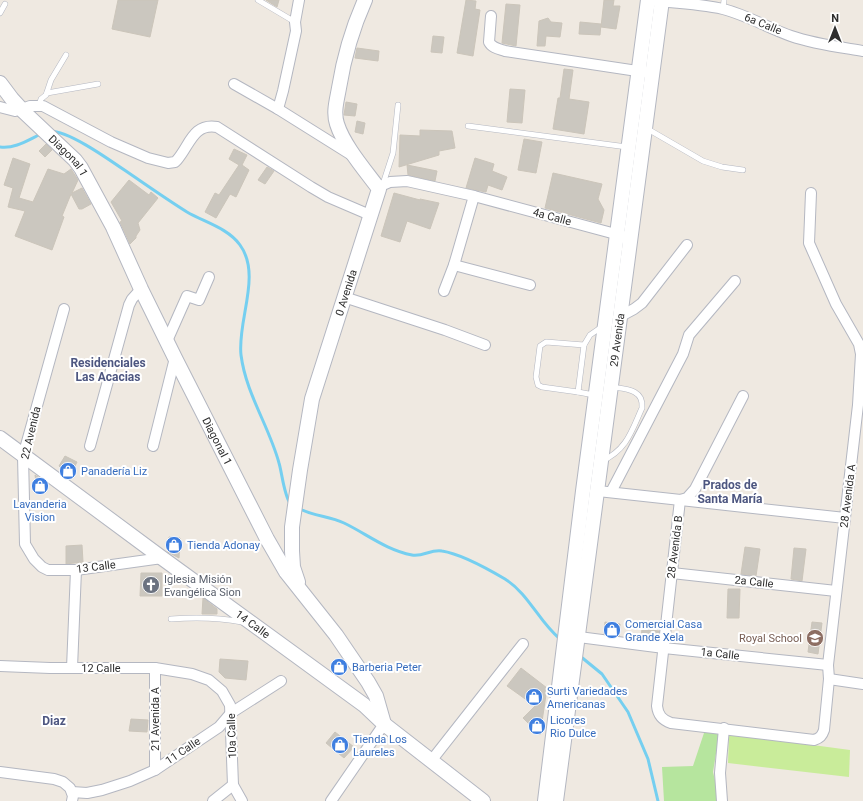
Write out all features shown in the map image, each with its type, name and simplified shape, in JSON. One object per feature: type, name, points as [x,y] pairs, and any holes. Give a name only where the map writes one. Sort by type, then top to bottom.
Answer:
[{"type":"street","points":[[278,109],[296,31],[295,22],[299,0]]},
{"type":"street","points":[[364,0],[349,39],[335,110],[337,125],[356,158],[381,187]]},
{"type":"street","name":"6a Calle","points":[[647,0],[703,6],[723,5],[736,13],[792,36],[863,51]]},
{"type":"street","name":"29 Avenida","points":[[545,801],[561,668],[571,638],[604,492],[601,462],[621,316],[624,237],[635,148],[637,71],[647,0]]},
{"type":"street","name":"29 Avenida","points":[[635,148],[645,127],[662,1]]},
{"type":"street","points":[[491,16],[490,45],[505,52],[652,73]]},
{"type":"street","name":"Diagonal 1","points":[[0,83],[12,99],[79,164],[95,191],[141,289],[267,539],[286,572],[336,635],[372,688],[384,724]]},
{"type":"street","points":[[234,84],[278,109],[356,158]]},
{"type":"street","points":[[0,107],[15,111],[30,106],[39,105],[47,107],[111,142],[161,162],[172,163],[177,160],[198,130],[206,126],[217,127],[311,188],[370,215]]},
{"type":"street","name":"4a Calle","points":[[381,187],[398,181],[407,181],[474,196],[624,237]]},
{"type":"street","name":"0 Avenida","points":[[307,597],[301,588],[293,567],[292,527],[299,473],[314,392],[370,215],[381,187]]},
{"type":"street","name":"28 Avenida A","points":[[724,728],[814,740],[822,735],[824,730],[829,679],[828,665],[858,405],[861,349],[860,344],[836,304],[809,243],[811,193]]},
{"type":"street","points":[[444,291],[454,265],[474,196]]},
{"type":"street","name":"29 Avenida","points":[[556,801],[572,680],[571,638],[596,396],[605,324],[624,237]]},
{"type":"street","points":[[621,316],[642,304],[687,245]]},
{"type":"street","points":[[454,265],[530,285]]},
{"type":"street","points":[[167,341],[187,296],[199,300],[209,277]]},
{"type":"street","points":[[735,281],[690,335],[683,354],[604,492],[845,518]]},
{"type":"street","points":[[90,446],[129,306],[134,296],[141,289]]},
{"type":"street","points":[[344,297],[444,330],[484,345]]},
{"type":"street","name":"22 Avenida","points":[[34,559],[25,540],[23,456],[64,309]]},
{"type":"street","points":[[153,446],[176,358]]},
{"type":"street","name":"28 Avenida B","points":[[724,728],[671,722],[663,719],[657,706],[680,500],[687,498],[694,489],[743,396]]},
{"type":"street","name":"14 Calle","points":[[0,438],[364,706],[384,724],[483,801]]},
{"type":"street","name":"13 Calle","points":[[34,559],[45,569],[76,570],[162,558]]},
{"type":"street","points":[[72,668],[76,570]]},
{"type":"street","name":"2a Calle","points":[[672,573],[836,591]]},
{"type":"street","name":"1a Calle","points":[[571,638],[828,665]]},
{"type":"street","points":[[431,761],[523,644]]},
{"type":"street","name":"12 Calle","points":[[0,666],[155,668],[201,676]]},
{"type":"street","name":"21 Avenida A","points":[[155,668],[155,770]]},
{"type":"street","name":"10a Calle","points":[[201,676],[209,680],[222,691],[230,706],[234,784],[242,801]]},
{"type":"street","points":[[829,679],[863,684]]},
{"type":"street","name":"11 Calle","points":[[0,772],[60,780],[71,794],[102,790],[130,781],[155,770],[219,726],[231,713],[281,681]]},
{"type":"street","points":[[331,801],[384,724]]},
{"type":"street","points":[[722,801],[720,773],[724,728]]},
{"type":"street","points":[[213,801],[234,784]]},
{"type":"lane","points":[[258,0],[295,22]]},
{"type":"lane","points":[[0,13],[5,4]]},
{"type":"lane","points":[[39,105],[41,99],[47,93],[51,80],[66,55]]},
{"type":"lane","points":[[47,93],[98,84]]},
{"type":"lane","points":[[381,187],[393,153],[398,105]]},
{"type":"lane","points":[[468,126],[635,148]]},
{"type":"lane","points":[[645,127],[707,162],[722,167],[743,170]]},
{"type":"lane","points":[[578,392],[584,345],[590,335],[605,324]]},
{"type":"lane","points":[[584,345],[546,342],[540,346],[536,377],[538,385],[542,387],[596,396]]},
{"type":"lane","points":[[601,462],[610,458],[623,447],[643,403],[635,391],[611,386]]},
{"type":"lane","points":[[170,619],[198,617],[226,619],[251,624]]},
{"type":"green space","points":[[705,730],[719,735],[713,772],[720,801],[664,801],[662,767],[693,766]]},
{"type":"green space","points":[[729,734],[850,750],[849,777],[728,763]]},
{"type":"building","points":[[118,0],[158,0],[150,37],[112,29]]},
{"type":"building","points":[[266,0],[279,0],[277,7]]},
{"type":"building","points":[[466,0],[476,1],[475,9],[480,10],[473,56],[457,53]]},
{"type":"building","points":[[604,0],[614,0],[613,6],[620,6],[616,29],[601,27]]},
{"type":"building","points":[[506,4],[520,5],[516,46],[502,43]]},
{"type":"building","points":[[548,18],[551,22],[562,23],[560,37],[546,36],[545,46],[537,46],[539,21]]},
{"type":"building","points":[[580,22],[601,24],[600,35],[579,34]]},
{"type":"building","points":[[433,36],[444,37],[442,53],[431,52]]},
{"type":"building","points":[[357,48],[379,51],[378,61],[355,58]]},
{"type":"building","points":[[564,69],[573,70],[569,99],[589,102],[584,134],[553,129],[558,98],[560,98]]},
{"type":"building","points":[[510,89],[525,90],[522,123],[507,122]]},
{"type":"building","points":[[346,102],[357,104],[355,116],[344,115]]},
{"type":"building","points":[[357,121],[365,123],[363,134],[355,132]]},
{"type":"building","points":[[420,130],[452,131],[455,148],[439,151],[439,155],[399,167],[400,135],[420,136]]},
{"type":"building","points":[[524,139],[542,142],[536,173],[518,170]]},
{"type":"building","points":[[46,144],[52,150],[45,157],[39,151]]},
{"type":"building","points":[[234,149],[247,155],[242,165],[249,170],[236,197],[230,194],[216,218],[205,212],[215,193],[219,195],[239,165],[229,159]]},
{"type":"building","points":[[13,158],[30,164],[19,198],[33,202],[48,169],[64,174],[71,169],[78,180],[72,193],[82,188],[91,204],[79,209],[71,194],[62,216],[64,217],[52,250],[15,236],[25,211],[8,207],[13,188],[4,185]]},
{"type":"building","points":[[475,158],[494,164],[492,171],[507,177],[502,190],[488,185],[486,192],[466,188]]},
{"type":"building","points":[[407,165],[437,171],[435,181],[408,175]]},
{"type":"building","points":[[267,167],[274,171],[265,184],[258,180]]},
{"type":"building","points":[[553,173],[602,184],[598,199],[604,210],[601,223],[545,208]]},
{"type":"building","points":[[129,180],[149,195],[151,192],[158,198],[138,223],[140,230],[136,238],[130,244],[120,222],[122,221],[111,202]]},
{"type":"building","points":[[394,193],[439,203],[430,229],[407,221],[400,242],[381,236]]},
{"type":"building","name":"Panadería Liz","points":[[65,456],[77,462],[70,476],[59,466]]},
{"type":"building","name":"Lavanderia Vision","points":[[35,475],[48,484],[37,490]]},
{"type":"building","name":"Tienda Adonay","points":[[169,537],[180,538],[179,558],[168,552]]},
{"type":"building","points":[[82,545],[83,562],[66,564],[66,546]]},
{"type":"building","points":[[745,547],[760,549],[756,576],[741,574]]},
{"type":"building","points":[[794,548],[806,549],[802,581],[791,579]]},
{"type":"building","name":"Iglesia Misión Evangélica Sion","points":[[141,573],[162,573],[162,596],[140,596]]},
{"type":"building","points":[[728,589],[740,589],[739,618],[727,618]]},
{"type":"building","points":[[203,598],[217,609],[217,614],[202,614]]},
{"type":"building","name":"Comercial Casa Grande Xela","points":[[605,622],[620,624],[619,636],[604,634]]},
{"type":"building","name":"Royal School","points":[[812,622],[822,623],[818,654],[808,652]]},
{"type":"building","points":[[642,629],[659,631],[658,640],[641,638]]},
{"type":"building","points":[[220,659],[248,661],[246,680],[225,678],[219,672]]},
{"type":"building","name":"Surti Variedades Americanas","points":[[521,668],[547,688],[540,735],[523,718],[535,706],[507,686]]},
{"type":"building","points":[[131,719],[148,720],[147,732],[129,731]]},
{"type":"building","name":"Tienda Los Laureles","points":[[335,732],[354,747],[344,758],[326,743]]},
{"type":"waterway","points":[[50,131],[83,143],[187,212],[229,234],[240,245],[246,257],[249,270],[249,284],[242,328],[241,355],[253,397],[275,449],[286,495],[290,503]]},
{"type":"waterway","points":[[0,147],[11,147],[41,134]]},
{"type":"waterway","points":[[298,508],[309,513],[344,523],[385,546],[403,553],[420,555],[434,551],[442,551],[458,555],[475,562],[505,579],[521,592],[546,625],[560,639]]},
{"type":"waterway","points":[[580,656],[602,674],[628,712],[648,759],[658,801]]},
{"type":"place","name":"Panadería Liz","points":[[68,471]]},
{"type":"place","name":"Lavanderia Vision","points":[[40,486]]},
{"type":"place","name":"Tienda Adonay","points":[[174,545]]},
{"type":"place","name":"Iglesia Misión Evangélica Sion","points":[[151,585]]},
{"type":"place","name":"Comercial Casa Grande Xela","points":[[612,630]]},
{"type":"place","name":"Royal School","points":[[815,638]]},
{"type":"place","name":"Barberia Peter","points":[[339,667]]},
{"type":"place","name":"Surti Variedades Americanas","points":[[534,697]]},
{"type":"place","name":"Licores Rio Dulce","points":[[537,726]]},
{"type":"place","name":"Tienda Los Laureles","points":[[340,745]]},
{"type":"district","name":"Residenciales Las Acacias","points":[[108,370]]},
{"type":"district","name":"Prados de Santa María","points":[[730,492]]},
{"type":"district","name":"Diaz","points":[[54,721]]}]
